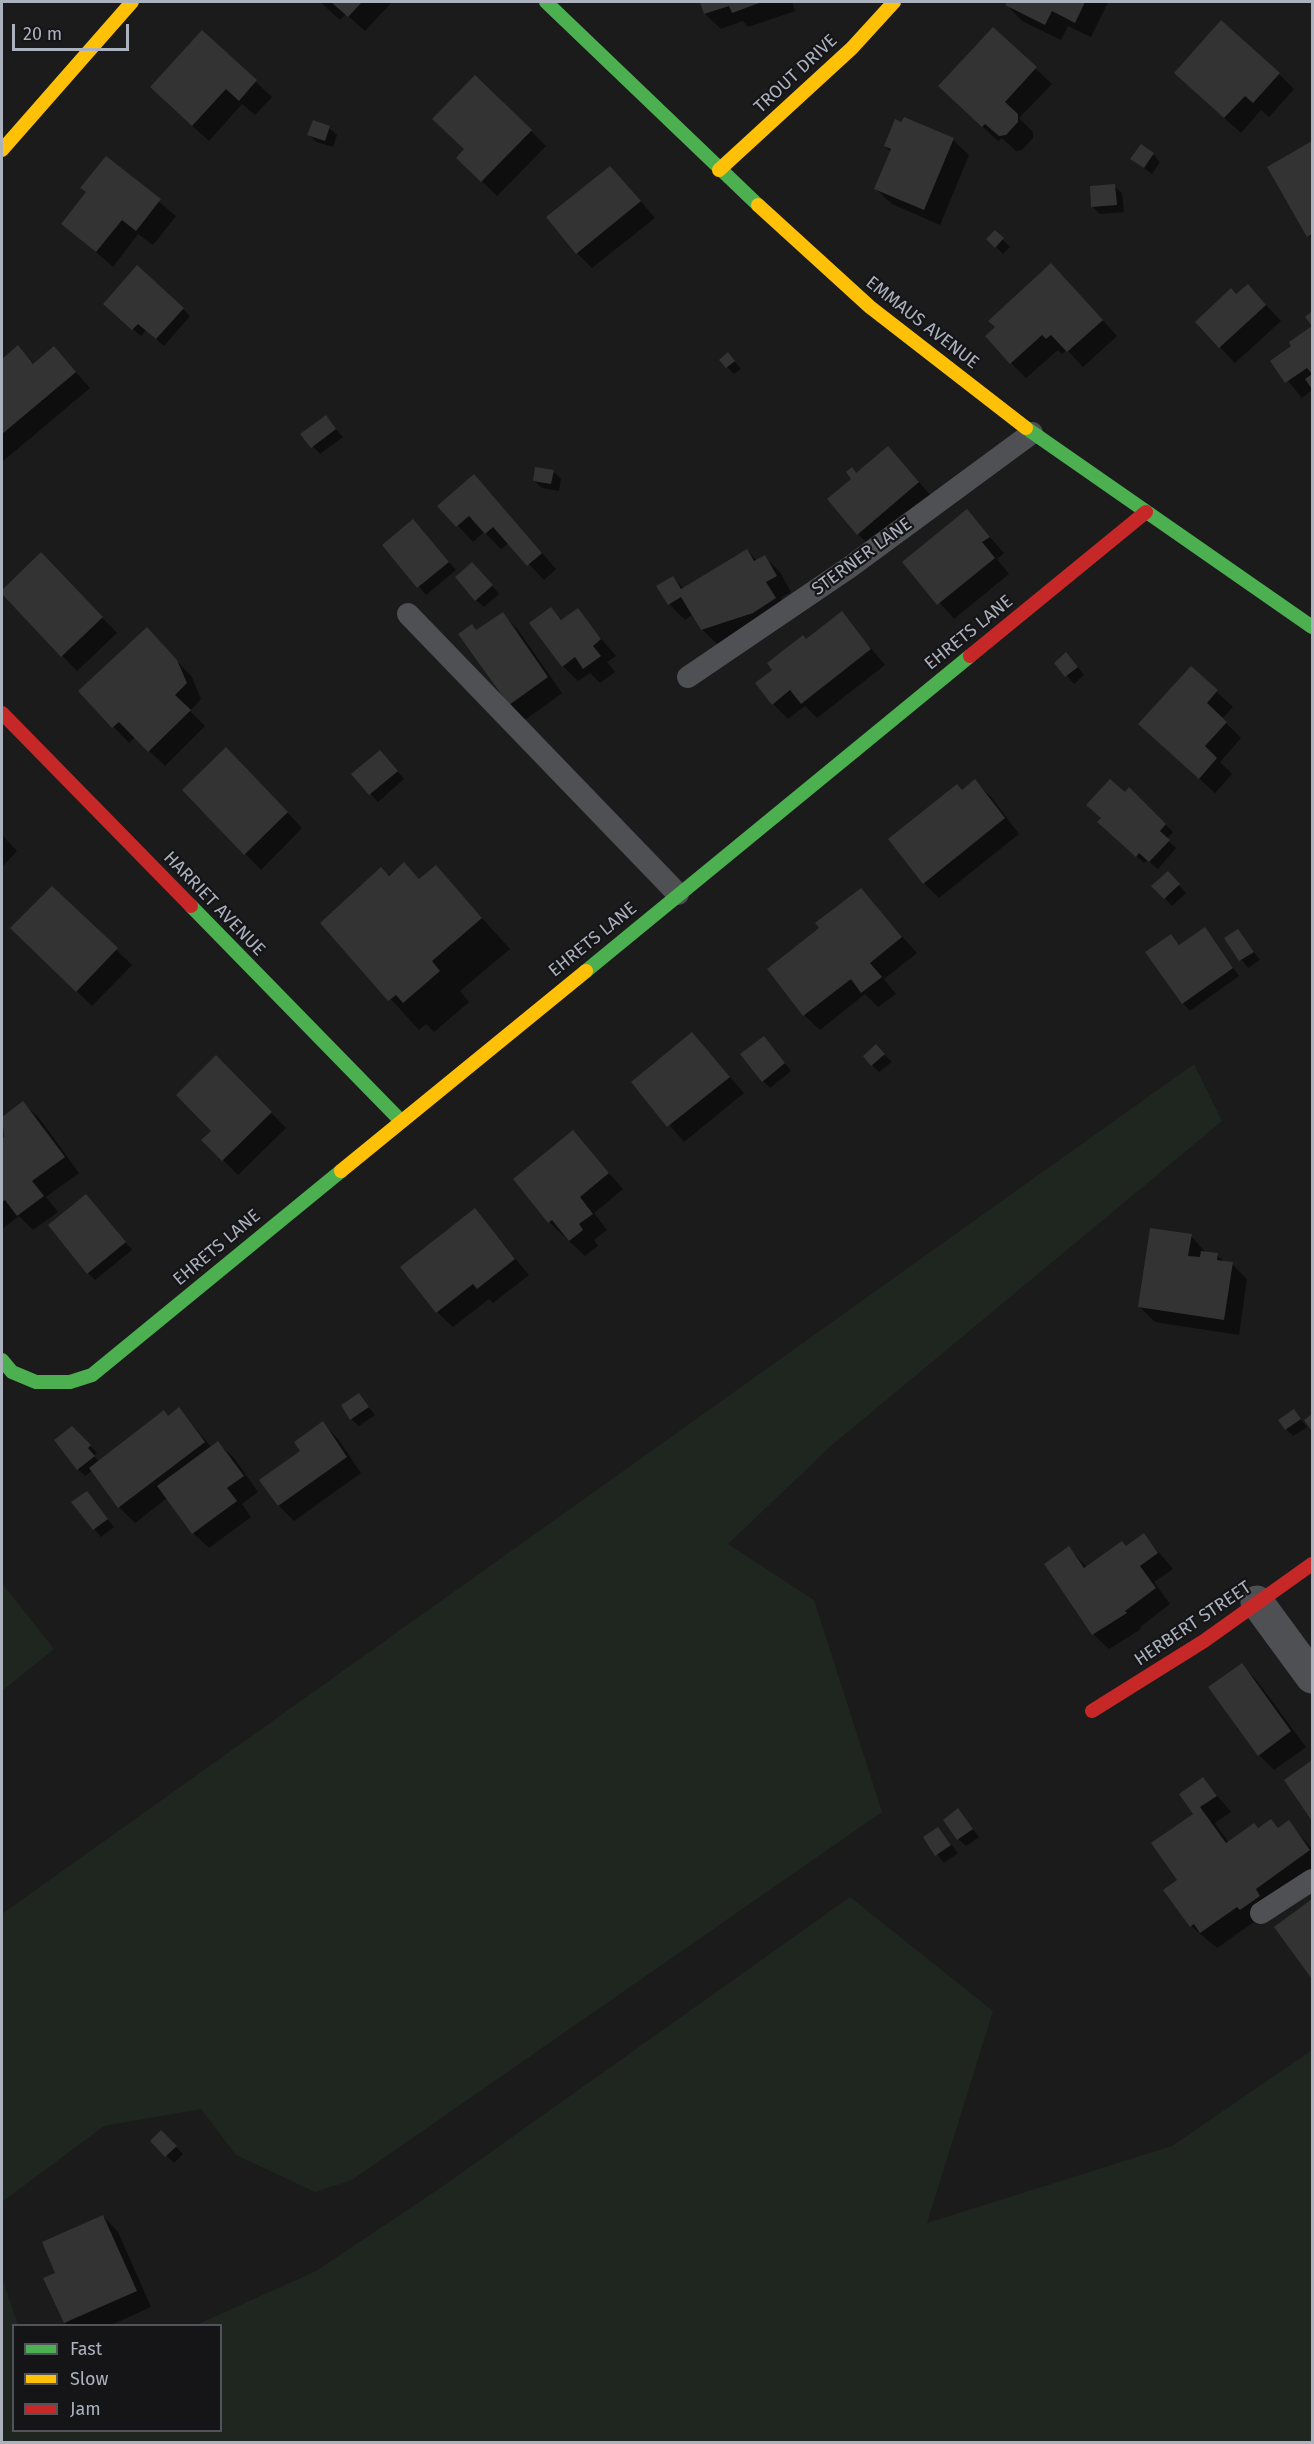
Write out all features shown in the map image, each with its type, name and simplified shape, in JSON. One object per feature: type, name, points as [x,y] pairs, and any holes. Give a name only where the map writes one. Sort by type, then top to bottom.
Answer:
[{"type":"street","points":[[2,150],[132,2]]},
{"type":"street","name":"EMMAUS AVENUE","points":[[546,2],[720,170],[870,307],[1032,433],[1219,560],[1312,627]]},
{"type":"street","name":"TROUT DRIVE","points":[[720,170],[852,48],[894,2]]},
{"type":"street","name":"EHRETS LANE","points":[[2,1360],[12,1371],[36,1382],[57,1384],[92,1375],[400,1120],[1146,512]]},
{"type":"street","name":"HARRIET AVENUE","points":[[2,713],[400,1120]]},
{"type":"street","name":"HERBERT STREET","points":[[1092,1711],[1204,1641],[1312,1563]]},
{"type":"street","points":[[1257,1602],[1312,1677]]},
{"type":"lane","name":"STERNER LANE","points":[[688,677],[850,567],[1032,433]]},
{"type":"lane","points":[[408,614],[678,894]]},
{"type":"lane","points":[[1262,1913],[1312,1880]]},
{"type":"shaded area","points":[[1194,1064],[1222,1121],[831,1446],[728,1544],[814,1600],[882,1812],[352,2180],[315,2192],[236,2155],[201,2109],[104,2126],[2,2202],[2,1914]]},
{"type":"shaded area","points":[[2,1583],[54,1649],[2,1691]]},
{"type":"shaded area","points":[[850,1897],[993,2011],[927,2223],[1172,2146],[1312,2050],[1312,2442],[2,2442],[2,2278],[18,2324],[12,2324],[12,2432],[222,2432],[222,2324],[198,2324],[316,2271],[446,2184]]},
{"type":"building","points":[[331,2],[362,2],[348,17]]},
{"type":"building","points":[[700,2],[762,2],[732,13],[729,6],[704,14]]},
{"type":"building","points":[[1007,2],[1085,2],[1075,23],[1052,11],[1045,25],[1005,5]]},
{"type":"building","points":[[1221,20],[1280,73],[1253,103],[1245,96],[1224,118],[1174,73]]},
{"type":"building","points":[[993,27],[1037,67],[1005,102],[1018,114],[1018,122],[1006,135],[999,136],[985,124],[982,127],[938,86]]},
{"type":"building","points":[[202,30],[257,80],[239,101],[226,89],[192,126],[150,87]]},
{"type":"building","points":[[475,75],[532,130],[481,182],[456,158],[464,149],[432,119]]},
{"type":"building","points":[[904,117],[954,138],[924,210],[874,189],[891,149],[884,146],[895,119],[901,122]]},
{"type":"building","points":[[313,120],[330,126],[325,141],[307,135]]},
{"type":"building","points":[[1312,141],[1312,234],[1307,237],[1267,167]]},
{"type":"building","points":[[1141,144],[1154,153],[1144,168],[1130,159]]},
{"type":"building","points":[[106,156],[161,199],[136,231],[122,220],[96,252],[61,224],[86,192],[80,188]]},
{"type":"building","points":[[610,166],[641,201],[576,254],[546,217]]},
{"type":"building","points":[[1115,184],[1117,205],[1091,207],[1090,186]]},
{"type":"building","points":[[995,230],[1004,238],[995,248],[986,239]]},
{"type":"building","points":[[1051,263],[1103,320],[1067,352],[1051,335],[1046,339],[1042,335],[1010,364],[985,336],[995,327],[988,321]]},
{"type":"building","points":[[137,265],[184,308],[156,339],[138,324],[132,330],[103,304]]},
{"type":"building","points":[[1248,284],[1266,305],[1219,348],[1195,322],[1231,288],[1236,294]]},
{"type":"building","points":[[1312,311],[1312,326],[1305,317]]},
{"type":"building","points":[[1312,326],[1312,374],[1307,368],[1285,383],[1270,361],[1291,346],[1289,342]]},
{"type":"building","points":[[18,345],[33,364],[54,346],[76,372],[2,434],[2,359]]},
{"type":"building","points":[[728,352],[735,361],[726,368],[719,360]]},
{"type":"building","points":[[1312,374],[1312,389],[1305,379]]},
{"type":"building","points":[[326,415],[336,429],[311,448],[300,434]]},
{"type":"building","points":[[888,446],[919,482],[857,535],[827,499],[851,479],[846,472],[852,467],[856,473]]},
{"type":"building","points":[[535,467],[554,470],[551,484],[533,481]]},
{"type":"building","points":[[474,474],[542,553],[527,566],[493,527],[485,534],[469,516],[456,527],[437,506]]},
{"type":"building","points":[[967,509],[990,537],[982,542],[995,558],[937,605],[902,562]]},
{"type":"building","points":[[413,519],[449,562],[417,588],[382,545]]},
{"type":"building","points":[[747,549],[754,561],[765,555],[777,576],[766,582],[776,598],[753,613],[701,630],[681,597],[668,605],[656,586],[673,576],[681,589]]},
{"type":"building","points":[[41,552],[103,617],[61,657],[2,594],[2,590]]},
{"type":"building","points":[[472,562],[493,585],[475,601],[455,577]]},
{"type":"building","points":[[551,607],[561,620],[578,608],[601,639],[593,646],[601,656],[583,669],[575,657],[562,667],[529,623]]},
{"type":"building","points":[[842,611],[871,649],[801,704],[790,690],[772,705],[755,683],[772,670],[767,663],[803,635],[806,639]]},
{"type":"building","points":[[503,612],[548,677],[509,705],[458,634],[472,624],[476,630]]},
{"type":"building","points":[[147,627],[177,660],[187,683],[175,695],[191,710],[148,752],[119,722],[112,728],[78,691]]},
{"type":"building","points":[[1066,652],[1078,667],[1065,677],[1054,663]]},
{"type":"building","points":[[1191,666],[1218,690],[1207,703],[1227,722],[1205,746],[1217,758],[1199,779],[1138,724]]},
{"type":"building","points":[[226,747],[288,812],[244,855],[182,790]]},
{"type":"building","points":[[380,750],[398,771],[369,795],[351,774]]},
{"type":"building","points":[[975,779],[1005,818],[923,884],[888,839],[957,784],[962,790]]},
{"type":"building","points":[[1110,779],[1125,792],[1129,787],[1166,824],[1160,831],[1170,840],[1149,862],[1139,853],[1136,857],[1097,822],[1101,818],[1086,805]]},
{"type":"building","points":[[404,862],[419,879],[436,865],[482,918],[432,961],[440,971],[403,1003],[396,995],[388,1001],[320,923],[381,867],[389,876]]},
{"type":"building","points":[[1168,871],[1180,884],[1164,899],[1151,886]]},
{"type":"building","points":[[52,886],[118,948],[76,992],[10,928]]},
{"type":"building","points":[[861,888],[902,937],[870,963],[882,977],[861,993],[851,979],[803,1016],[767,969],[819,928],[815,923]]},
{"type":"building","points":[[1205,927],[1233,968],[1182,1004],[1145,952],[1171,934],[1179,945]]},
{"type":"building","points":[[1238,929],[1254,952],[1239,961],[1224,938]]},
{"type":"building","points":[[692,1032],[730,1077],[667,1127],[631,1082]]},
{"type":"building","points":[[764,1036],[785,1063],[762,1082],[740,1054]]},
{"type":"building","points":[[876,1044],[885,1054],[871,1066],[863,1056]]},
{"type":"building","points":[[216,1055],[272,1112],[222,1161],[201,1140],[211,1131],[176,1095]]},
{"type":"building","points":[[23,1101],[65,1157],[32,1181],[44,1196],[17,1216],[5,1200],[2,1202],[2,1139],[4,1137],[2,1117]]},
{"type":"building","points":[[573,1130],[609,1173],[580,1197],[593,1214],[579,1224],[583,1230],[569,1241],[552,1220],[548,1223],[513,1179]]},
{"type":"building","points":[[86,1194],[126,1242],[87,1274],[48,1225]]},
{"type":"building","points":[[475,1208],[515,1259],[477,1289],[473,1284],[436,1313],[400,1267]]},
{"type":"building","points":[[1150,1228],[1192,1234],[1188,1256],[1200,1257],[1201,1251],[1218,1253],[1217,1260],[1233,1262],[1224,1320],[1138,1307]]},
{"type":"building","points":[[359,1393],[369,1407],[350,1420],[341,1405]]},
{"type":"building","points":[[179,1407],[205,1442],[118,1508],[89,1468],[164,1410],[168,1416]]},
{"type":"building","points":[[1294,1409],[1301,1419],[1285,1430],[1278,1420]]},
{"type":"building","points":[[1312,1414],[1312,1431],[1304,1420]]},
{"type":"building","points":[[323,1421],[347,1457],[278,1506],[259,1480],[300,1451],[294,1442]]},
{"type":"building","points":[[72,1426],[91,1445],[88,1448],[95,1456],[77,1470],[54,1440]]},
{"type":"building","points":[[218,1441],[244,1476],[227,1488],[237,1501],[192,1534],[157,1486]]},
{"type":"building","points":[[87,1491],[108,1519],[93,1530],[71,1502]]},
{"type":"building","points":[[1144,1533],[1158,1553],[1140,1566],[1156,1588],[1125,1611],[1127,1613],[1092,1635],[1044,1564],[1069,1546],[1084,1568],[1122,1541],[1126,1546]]},
{"type":"building","points":[[1242,1663],[1291,1731],[1258,1756],[1208,1687]]},
{"type":"building","points":[[1312,1760],[1312,1821],[1284,1780]]},
{"type":"building","points":[[1203,1777],[1217,1796],[1200,1807],[1226,1843],[1254,1823],[1258,1828],[1271,1819],[1278,1828],[1289,1820],[1310,1850],[1256,1889],[1260,1896],[1240,1910],[1237,1907],[1200,1933],[1194,1924],[1190,1927],[1163,1890],[1177,1880],[1151,1843],[1193,1814],[1179,1794]]},
{"type":"building","points":[[958,1808],[973,1829],[957,1840],[943,1820]]},
{"type":"building","points":[[938,1827],[951,1845],[935,1856],[923,1837]]},
{"type":"building","points":[[1312,1899],[1312,1979],[1274,1927]]},
{"type":"building","points":[[161,2130],[177,2146],[165,2157],[150,2141]]},
{"type":"building","points":[[103,2215],[137,2291],[64,2323],[43,2278],[55,2273],[42,2242]]},
{"type":"traffic: fast","points":[[546,2],[758,205]]},
{"type":"traffic: fast","points":[[1026,428],[1312,627]]},
{"type":"traffic: fast","points":[[586,971],[970,656]]},
{"type":"traffic: fast","points":[[191,906],[400,1120]]},
{"type":"traffic: fast","points":[[2,1360],[12,1372],[36,1382],[70,1382],[92,1375],[341,1171]]},
{"type":"traffic: slow","points":[[2,150],[132,2]]},
{"type":"traffic: slow","points":[[719,170],[852,48],[894,2]]},
{"type":"traffic: slow","points":[[758,205],[870,307],[1026,428]]},
{"type":"traffic: slow","points":[[341,1171],[586,971]]},
{"type":"traffic: jam","points":[[970,656],[1146,512]]},
{"type":"traffic: jam","points":[[2,713],[191,906]]},
{"type":"traffic: jam","points":[[1092,1711],[1204,1641],[1312,1564]]}]
